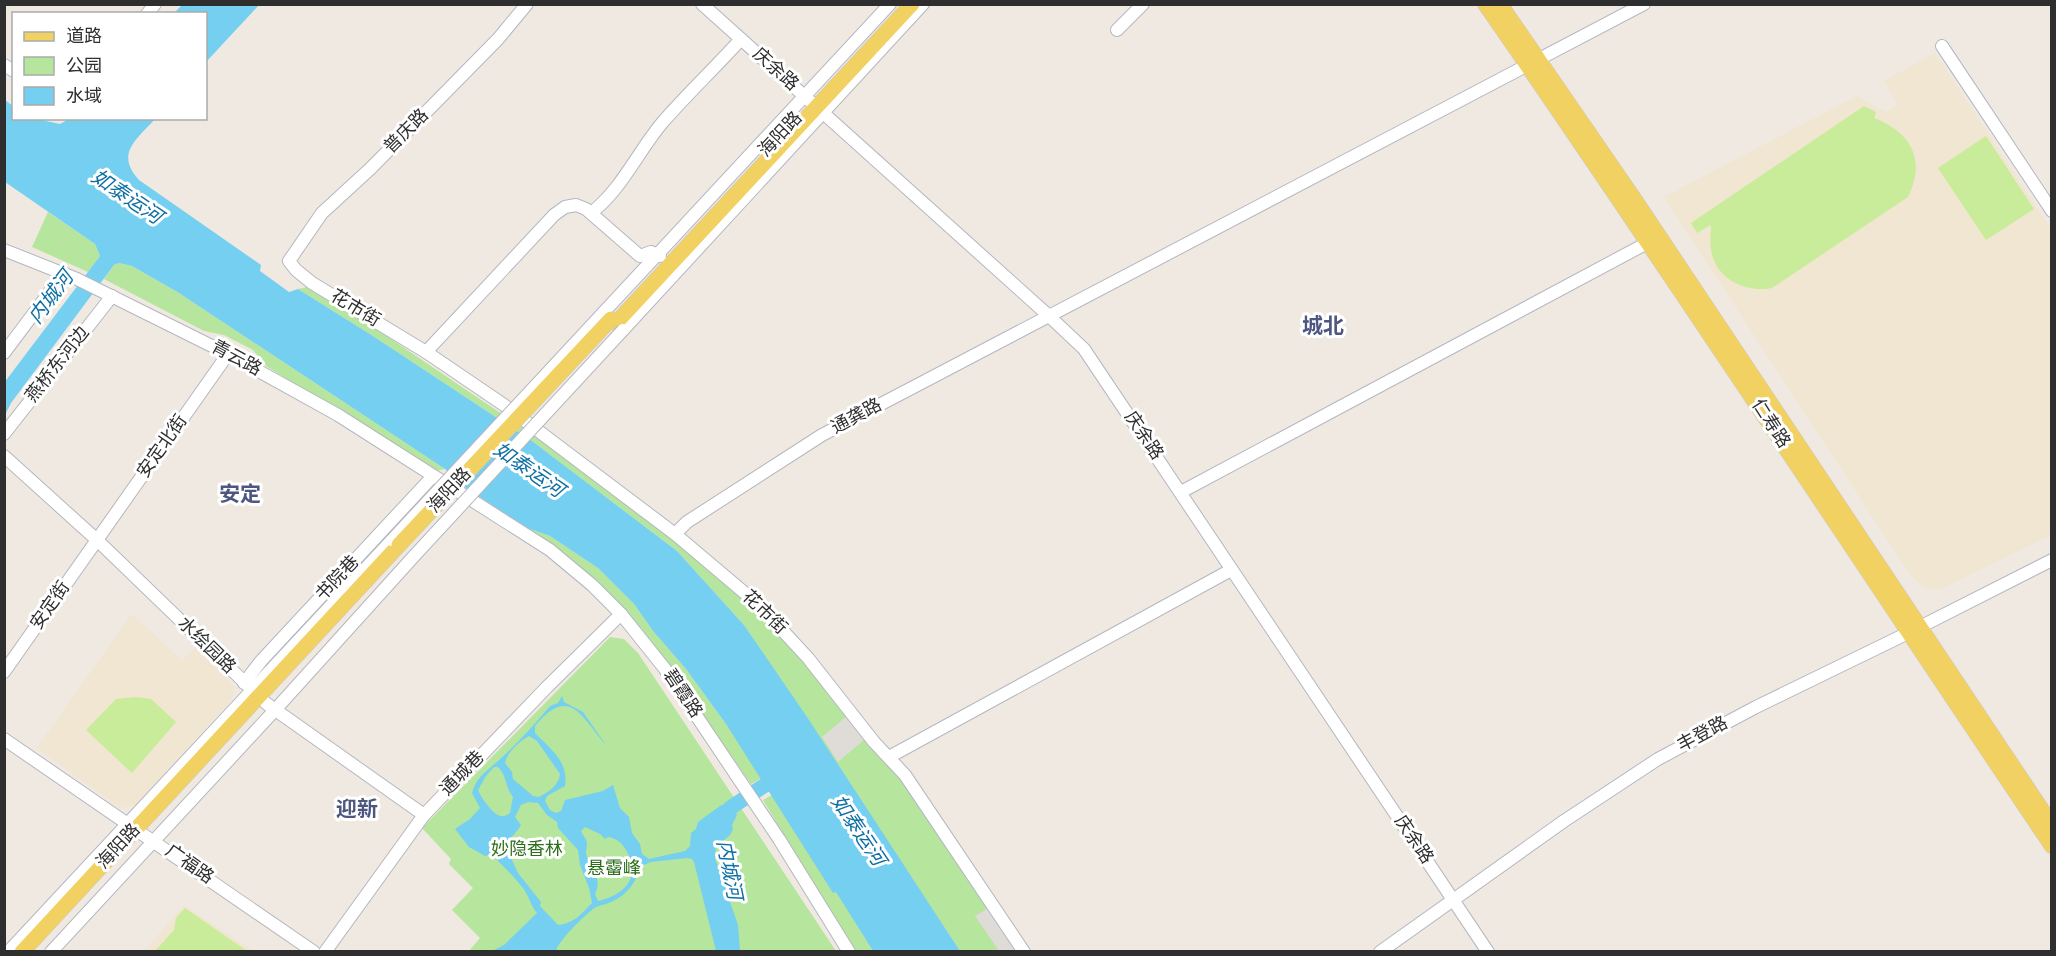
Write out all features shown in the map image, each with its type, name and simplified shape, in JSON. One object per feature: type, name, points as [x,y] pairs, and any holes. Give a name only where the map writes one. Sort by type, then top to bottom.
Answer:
[{"type":"main road","name":"海阳路","points":[[814,105],[902,4]]},
{"type":"main road","name":"海阳路","points":[[36,951],[259,697],[403,547],[814,105],[912,4]]},
{"type":"main road","name":"仁寿路","points":[[1485,4],[1534,63],[1914,630],[2052,846]]},
{"type":"main road","name":"仁寿路","points":[[1500,4],[1534,63],[1649,242],[1914,630],[2052,825]]},
{"type":"main road","name":"海阳路","points":[[22,951],[140,833]]},
{"type":"street","name":"普庆路","points":[[289,261],[322,213],[371,168],[498,39],[528,4]]},
{"type":"street","name":"庆余路","points":[[702,4],[1049,316],[1093,361],[1488,951]]},
{"type":"street","points":[[814,105],[890,4]]},
{"type":"street","points":[[814,105],[923,4]]},
{"type":"street","points":[[1117,30],[1143,4]]},
{"type":"street","name":"通龚路","points":[[675,534],[687,522],[822,435],[1644,4]]},
{"type":"street","points":[[591,213],[604,203],[624,178],[661,124],[741,39]]},
{"type":"street","points":[[1942,46],[2052,211]]},
{"type":"street","points":[[426,352],[554,215],[566,207],[576,205],[586,208],[639,256],[651,252],[667,263]]},
{"type":"street","points":[[1181,492],[1649,242]]},
{"type":"street","name":"青云路","points":[[4,250],[77,279],[228,354],[338,415],[455,491]]},
{"type":"street","name":"花市街","points":[[289,261],[312,283],[426,352],[546,435],[675,534],[759,605],[779,625],[905,775],[1024,951]]},
{"type":"street","points":[[5,351],[64,273]]},
{"type":"street","name":"燕桥东河边","points":[[4,434],[106,293]]},
{"type":"street","name":"安定北街","points":[[98,540],[228,354]]},
{"type":"street","name":"水绘园路","points":[[4,456],[98,540],[259,697],[424,814]]},
{"type":"street","name":"书院巷","points":[[259,697],[261,661],[433,476]]},
{"type":"street","name":"碧霞路","points":[[455,491],[550,550],[592,585],[621,614],[665,669],[746,788],[849,951]]},
{"type":"street","name":"安定街","points":[[4,672],[98,540]]},
{"type":"street","name":"丰登路","points":[[1380,951],[1606,792],[1658,759],[1756,706],[2052,560]]},
{"type":"street","points":[[889,757],[1231,570]]},
{"type":"street","name":"通城巷","points":[[325,951],[424,814],[621,614]]},
{"type":"street","name":"广福路","points":[[4,739],[314,951]]},
{"type":"street","points":[[8,951],[140,833]]},
{"type":"street","points":[[51,951],[140,833]]},
{"type":"shaded area","points":[[1935,53],[2051,229],[2051,535],[1939,590],[1923,587],[1909,573],[1664,197],[1857,96],[1886,112],[1898,105],[1884,81]]},
{"type":"shaded area","points":[[132,614],[182,661],[195,648],[235,687],[232,699],[135,805],[120,808],[37,748]]},
{"type":"shaded area","points":[[848,715],[865,739],[838,762],[822,737]]},
{"type":"shaded area","points":[[184,905],[254,951],[144,952]]},
{"type":"shaded area","points":[[990,907],[1020,951],[999,951],[975,916]]},
{"type":"green space","points":[[1864,106],[1876,112],[1874,118],[1898,131],[1912,149],[1916,171],[1908,197],[1772,288],[1744,287],[1727,278],[1715,263],[1712,254],[1711,225],[1697,233],[1691,223]]},
{"type":"green space","points":[[1986,136],[2034,209],[1986,240],[1938,168]]},
{"type":"green space","points":[[48,212],[95,244],[100,256],[88,272],[32,247]]},
{"type":"green space","points":[[119,263],[132,266],[179,293],[445,469],[436,471],[266,366],[253,350],[224,335],[204,331],[104,279],[114,265]]},
{"type":"green space","points":[[307,287],[388,337],[582,468],[679,544],[780,631],[902,777],[1020,951],[960,951],[744,625],[677,551],[532,441],[298,289]]},
{"type":"green space","points":[[527,528],[550,536],[598,568],[634,604],[653,631],[686,669],[762,778],[751,784],[641,628],[572,561]]},
{"type":"green space","points":[[610,637],[624,639],[638,653],[836,951],[469,951],[480,938],[452,910],[473,888],[449,864],[451,859],[422,828]]},
{"type":"green space","points":[[136,697],[151,699],[176,722],[132,773],[86,730],[116,699]]},
{"type":"green space","points":[[772,795],[873,951],[855,951],[763,800]]},
{"type":"green space","points":[[185,908],[247,951],[155,951],[174,930],[176,918]]},
{"type":"water","points":[[182,4],[259,5],[207,61],[207,12],[175,12]]},
{"type":"water","name":"如泰运河","points":[[5,100],[12,105],[12,120],[42,120],[60,124],[67,120],[154,120],[135,141],[129,155],[132,171],[139,180],[261,265],[260,271],[289,292],[298,289],[532,441],[677,551],[744,625],[960,951],[873,951],[836,892],[833,893],[726,724],[634,604],[598,568],[550,536],[527,528],[463,486],[445,469],[179,293],[132,266],[119,263],[114,265],[11,403],[5,415],[4,383],[100,256],[95,244],[5,182]]},
{"type":"water","points":[[562,696],[564,702],[583,712],[606,745],[582,716],[566,706],[557,707],[535,726],[535,733],[557,756],[564,769],[565,786],[547,796],[545,801],[550,810],[556,813],[561,811],[565,800],[603,791],[613,785],[620,808],[629,817],[632,833],[640,844],[642,854],[649,859],[685,851],[690,846],[691,833],[696,829],[698,822],[720,806],[727,803],[733,806],[737,815],[732,825],[733,829],[730,835],[716,847],[715,858],[738,925],[740,951],[716,951],[694,862],[687,858],[651,862],[639,867],[638,874],[628,890],[618,898],[596,907],[566,935],[556,951],[492,951],[504,945],[537,913],[518,881],[491,854],[485,856],[469,847],[455,829],[470,819],[480,808],[472,793],[479,778],[518,742],[550,706],[558,703]],"holes":[[[529,736],[537,741],[560,774],[553,788],[539,797],[533,796],[513,779],[512,772],[505,763],[511,751]],[[494,767],[498,767],[503,774],[513,797],[510,813],[507,815],[502,816],[494,812],[478,790]],[[528,802],[538,803],[547,815],[557,822],[558,828],[578,850],[580,865],[592,903],[569,922],[558,925],[540,906],[541,902],[518,873],[511,858],[503,852],[521,825],[515,817],[521,805]],[[585,827],[605,839],[614,838],[626,850],[632,869],[631,877],[623,890],[598,901],[595,894],[597,878],[587,858],[587,842],[581,831]]]},
{"type":"waterway","name":"内城河","points":[[718,819],[733,806],[782,774]]},
{"type":"district","name":"城北","points":[[1323,327]]},
{"type":"district","name":"安定","points":[[240,495]]},
{"type":"district","name":"迎新","points":[[357,810]]},
{"type":"park label","name":"妙隐香林","points":[[527,850]]},
{"type":"park label","name":"悬霤峰","points":[[614,869]]}]
